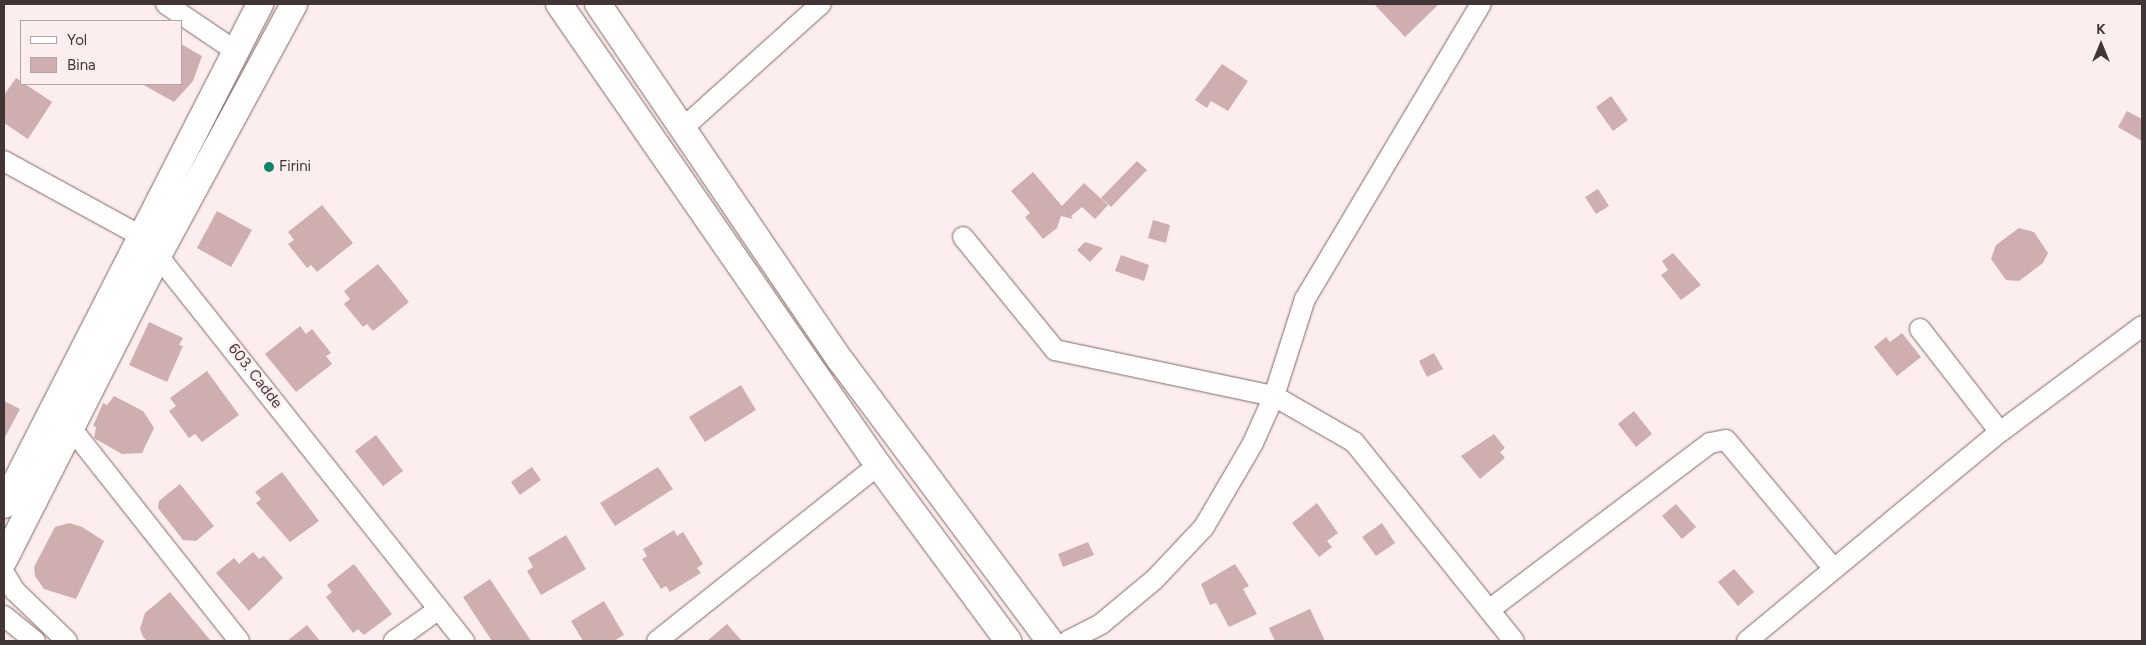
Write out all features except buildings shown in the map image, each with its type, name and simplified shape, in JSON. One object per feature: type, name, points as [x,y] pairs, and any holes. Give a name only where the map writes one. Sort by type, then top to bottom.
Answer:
[{"type":"main road","points":[[4,560],[71,428],[234,50],[260,4]]},
{"type":"main road","points":[[4,505],[151,245],[294,4]]},
{"type":"main road","points":[[559,4],[878,465],[1008,641]]},
{"type":"main road","points":[[598,4],[841,361],[1050,641]]},
{"type":"street","points":[[166,4],[234,50]]},
{"type":"street","points":[[682,129],[821,4]]},
{"type":"street","points":[[1068,641],[1102,624],[1155,579],[1204,527],[1253,443],[1274,396],[1305,298],[1480,4]]},
{"type":"street","name":"603. Cadde","points":[[4,161],[151,245],[464,641]]},
{"type":"street","points":[[963,237],[1055,350],[1274,396],[1354,442],[1514,641]]},
{"type":"street","points":[[1747,641],[2000,432],[2142,326]]},
{"type":"street","points":[[1920,329],[2000,432]]},
{"type":"street","points":[[71,428],[239,641]]},
{"type":"street","points":[[1489,610],[1710,443],[1726,440],[1834,569]]},
{"type":"street","points":[[657,641],[878,465]]},
{"type":"street","points":[[4,573],[15,591],[67,641]]},
{"type":"street","points":[[394,641],[439,609]]},
{"type":"street","points":[[4,616],[35,641]]},
{"type":"place","name":"Firini","points":[[269,167]]}]
